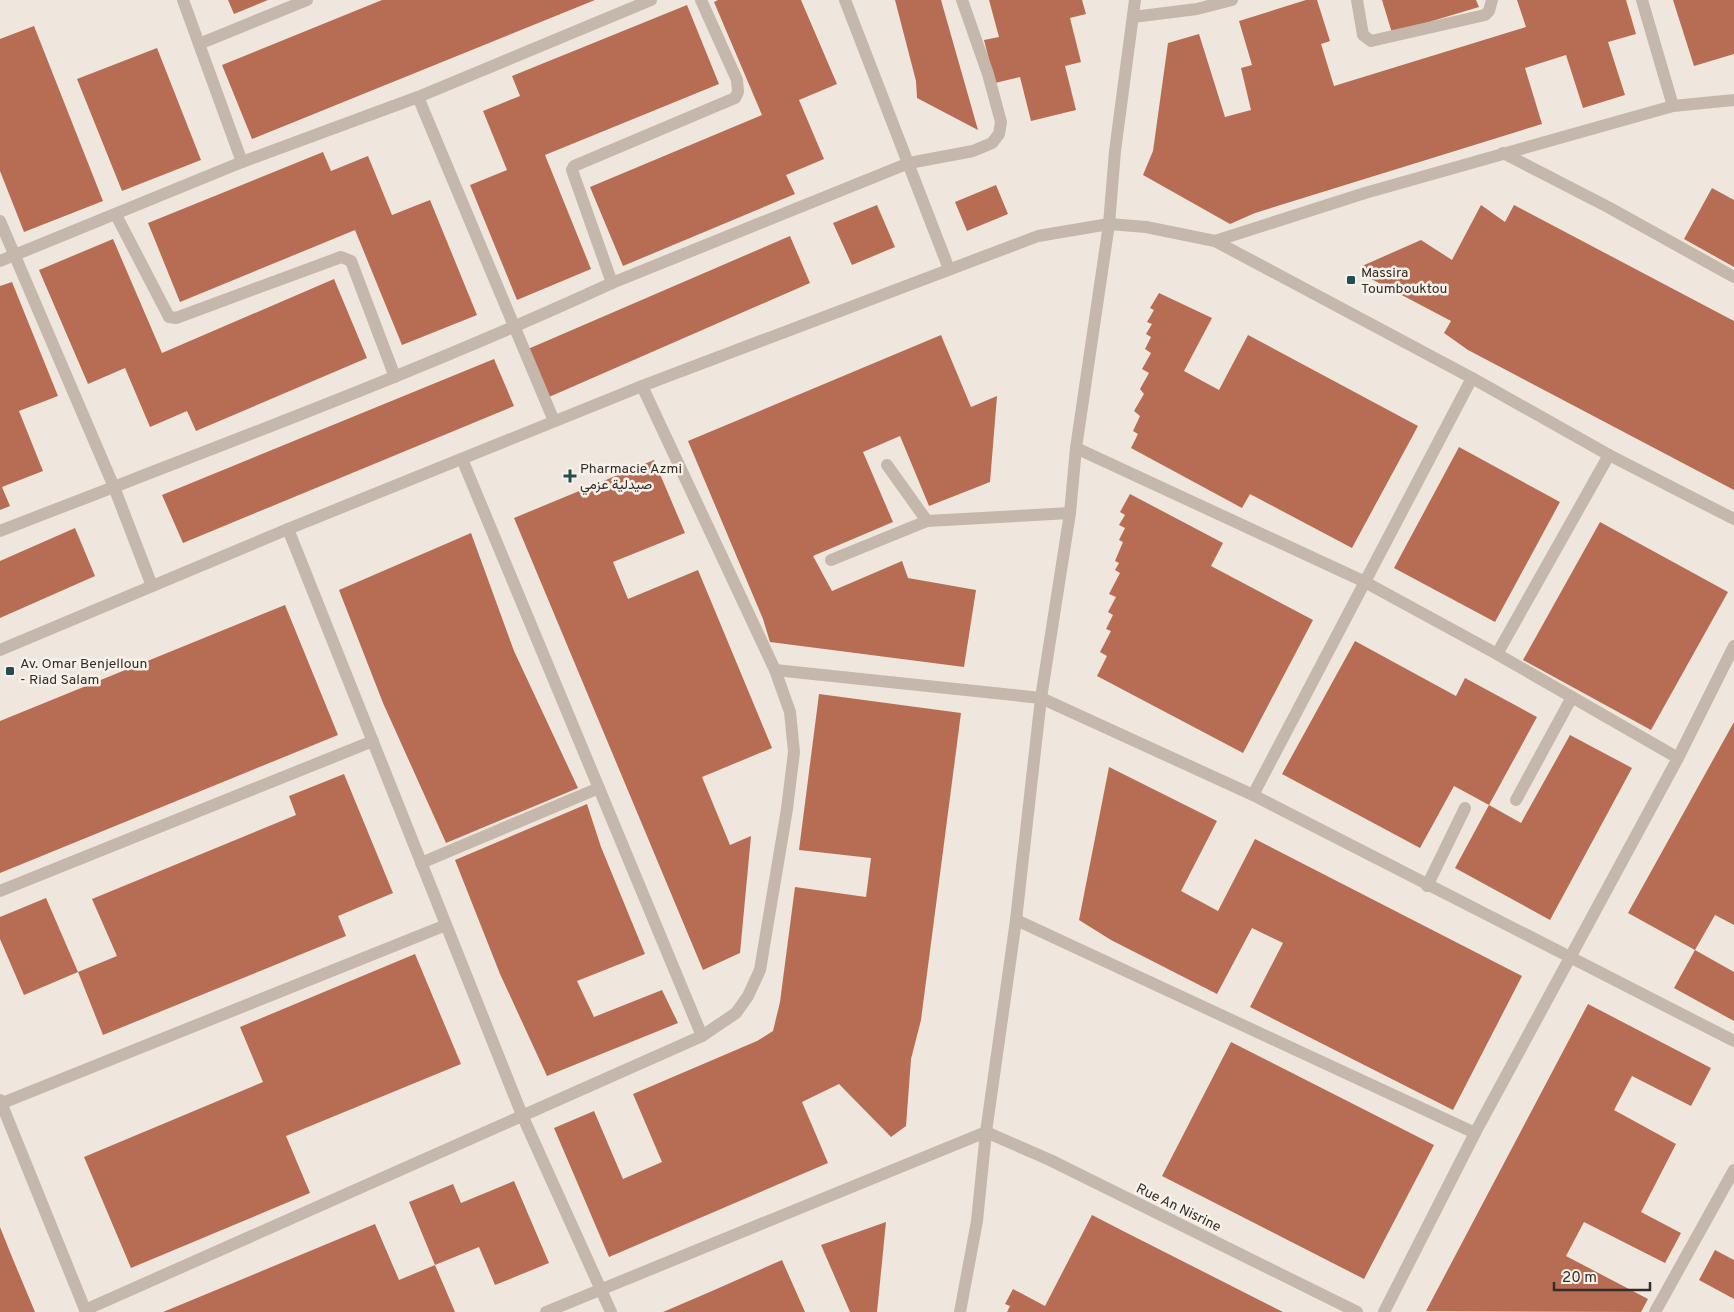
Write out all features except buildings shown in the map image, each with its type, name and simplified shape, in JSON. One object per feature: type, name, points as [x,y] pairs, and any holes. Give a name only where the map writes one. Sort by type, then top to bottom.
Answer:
[{"type":"street","points":[[183,0],[242,162]]},
{"type":"street","points":[[199,44],[307,0]]},
{"type":"street","points":[[0,261],[242,162],[418,97],[651,0]]},
{"type":"street","points":[[612,283],[572,170],[574,166],[734,98],[738,92],[738,80],[701,0]]},
{"type":"street","points":[[845,0],[949,269]]},
{"type":"street","points":[[0,531],[395,377],[514,328],[612,283],[909,163],[973,151],[992,143],[999,134],[1001,122],[962,0]]},
{"type":"street","points":[[960,1312],[977,1221],[986,1132],[1016,920],[1041,698],[1070,513],[1076,448],[1109,224],[1115,151],[1135,0]]},
{"type":"street","points":[[1133,17],[1197,9],[1232,0]]},
{"type":"street","points":[[1356,0],[1363,35],[1371,41],[1485,15],[1489,11],[1492,0]]},
{"type":"street","points":[[1642,0],[1673,106]]},
{"type":"street","points":[[418,97],[554,420]]},
{"type":"street","points":[[1215,241],[1365,193],[1673,106],[1734,100]]},
{"type":"street","points":[[1503,153],[1608,207],[1734,277]]},
{"type":"street","points":[[116,215],[169,317],[176,318],[341,257],[346,258],[351,261],[395,377]]},
{"type":"street","points":[[0,221],[114,487],[152,586]]},
{"type":"street","points":[[0,650],[288,529],[642,386],[1038,236],[1109,224],[1146,227],[1215,241],[1472,378],[1609,455],[1734,519]]},
{"type":"street","points":[[1253,795],[1363,581],[1472,378]]},
{"type":"street","points":[[446,924],[0,1103],[86,1311],[702,1036],[736,1013],[748,996],[760,970],[787,809],[794,752],[790,712],[775,670],[642,386]]},
{"type":"street","points":[[1076,448],[1363,581],[1497,654],[1678,758]]},
{"type":"street","points":[[1497,654],[1609,455]]},
{"type":"street","points":[[462,460],[702,1036]]},
{"type":"street","points":[[887,465],[927,521]]},
{"type":"street","points":[[831,560],[927,521],[1070,513]]},
{"type":"street","points":[[288,529],[522,1115],[612,1312]]},
{"type":"street","points":[[1384,1312],[1475,1133],[1572,958],[1678,758],[1734,646]]},
{"type":"street","points":[[775,670],[1041,698],[1253,795],[1427,886],[1734,1041]]},
{"type":"street","points":[[1516,800],[1572,697]]},
{"type":"street","points":[[0,891],[373,741]]},
{"type":"street","points":[[421,862],[599,788]]},
{"type":"street","points":[[1427,886],[1465,808]]},
{"type":"street","points":[[1016,920],[1475,1133]]},
{"type":"street","points":[[546,1312],[986,1132]]},
{"type":"street","name":"Rue An Nisrine","points":[[986,1132],[1050,1160],[1357,1312]]},
{"type":"street","points":[[1655,1312],[1734,1170]]},
{"type":"place","name":"Massira Toumbouktou","points":[[1351,280]]},
{"type":"place","name":"Pharmacie Azmi صيدلية عزمي","points":[[570,476]]},
{"type":"place","name":"Av. Omar Benjelloun - Riad Salam","points":[[10,671]]}]
